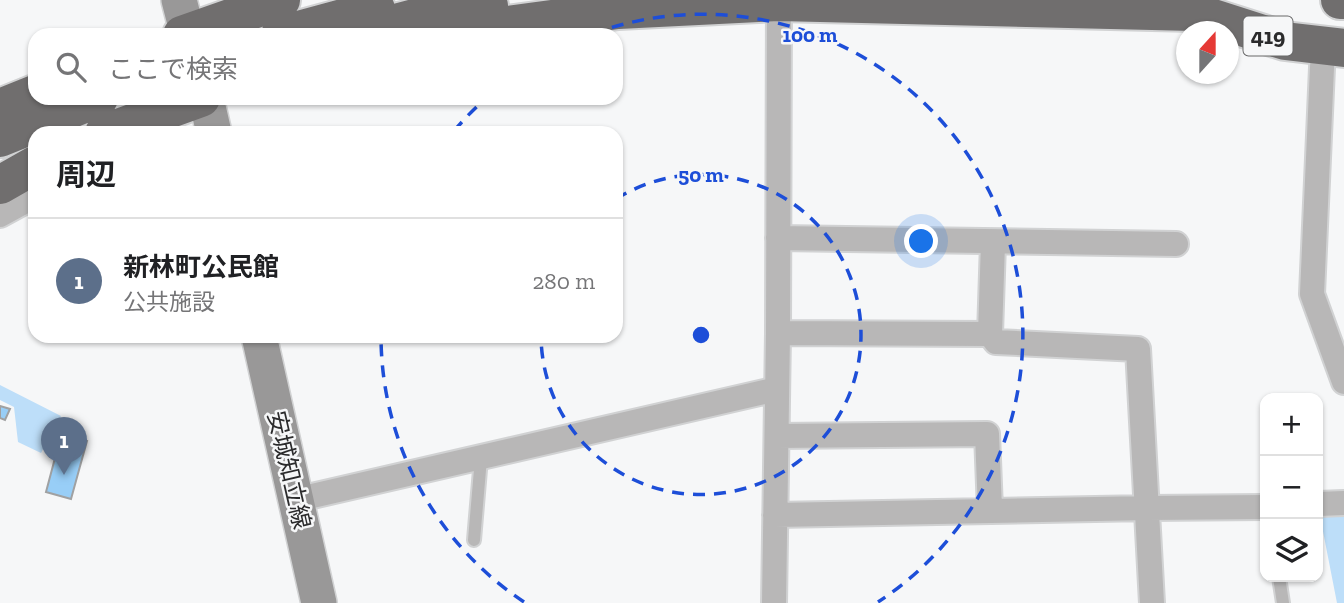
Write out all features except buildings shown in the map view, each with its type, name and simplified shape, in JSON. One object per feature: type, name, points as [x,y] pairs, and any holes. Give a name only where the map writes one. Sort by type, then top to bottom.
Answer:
[{"type":"highway","points":[[184,26],[281,0]]},
{"type":"highway","points":[[305,28],[414,0]]},
{"type":"highway","points":[[377,28],[422,16],[529,0]]},
{"type":"highway","name":"419","points":[[486,28],[618,10],[779,1],[1194,12],[1284,41],[1337,40]]},
{"type":"highway","points":[[0,107],[28,97]]},
{"type":"highway","points":[[30,126],[82,105]]},
{"type":"highway","points":[[78,126],[133,105]]},
{"type":"highway","points":[[124,126],[184,105]]},
{"type":"highway","points":[[0,138],[28,127]]},
{"type":"highway","points":[[0,161],[28,147]]},
{"type":"highway","points":[[0,185],[28,169]]},
{"type":"main road","points":[[206,105],[212,126]]},
{"type":"main road","name":"安城知立線","points":[[261,343],[319,603]]},
{"type":"street","points":[[774,603],[779,1]]},
{"type":"street","points":[[1337,40],[1312,294],[1344,382]]},
{"type":"street","points":[[0,215],[22,203],[28,196]]},
{"type":"street","points":[[778,238],[1176,244]]},
{"type":"street","points":[[993,243],[990,334],[996,342],[1138,349],[1152,603]]},
{"type":"street","points":[[778,332],[990,334]]},
{"type":"street","points":[[295,500],[777,389]]},
{"type":"street","points":[[777,436],[987,434],[990,510]]},
{"type":"street","points":[[1323,505],[1344,503]]},
{"type":"street","points":[[775,515],[1260,507]]},
{"type":"lane","points":[[474,540],[481,457]]},
{"type":"lane","points":[[1280,582],[1283,603]]},
{"type":"shaded area","points":[[0,385],[61,416],[41,453],[18,442],[14,407],[0,400]]},
{"type":"shaded area","points":[[1344,510],[1344,603],[1337,603],[1323,531],[1323,511]]},
{"type":"place","name":"新林町公民館","points":[[64,475]]}]
